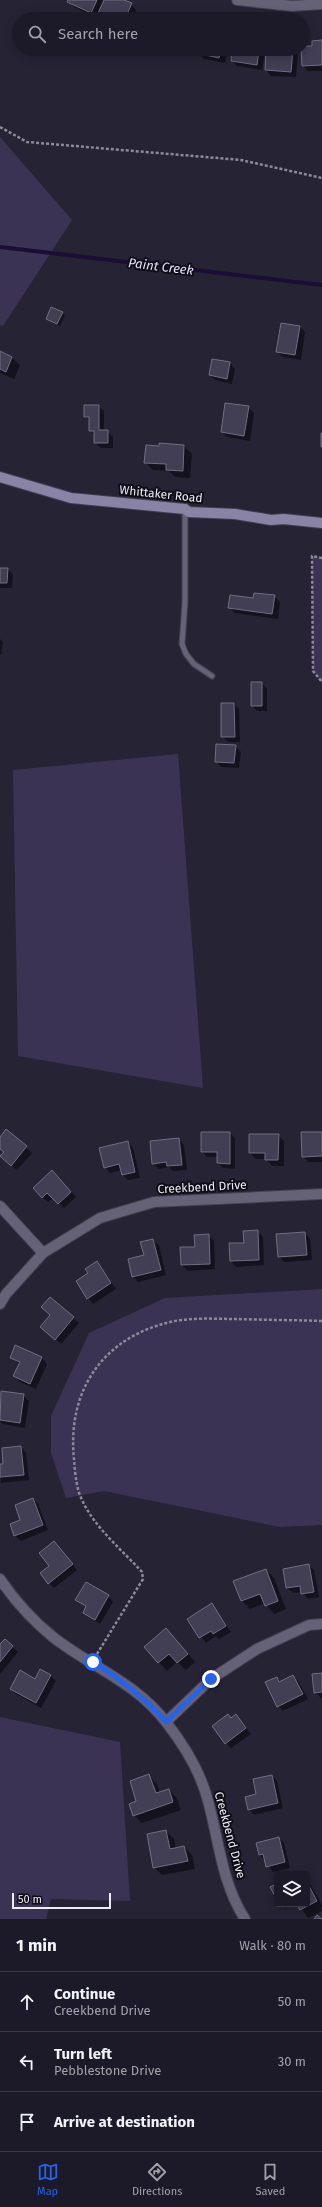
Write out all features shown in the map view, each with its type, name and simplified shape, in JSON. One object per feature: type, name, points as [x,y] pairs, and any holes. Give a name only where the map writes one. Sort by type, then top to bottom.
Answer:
[{"type":"main road","name":"Whittaker Road","points":[[0,477],[70,498],[185,509],[189,512],[234,514],[271,520],[284,519],[322,523]]},
{"type":"street","points":[[237,0],[292,6],[322,4]]},
{"type":"street","name":"Creekbend Drive","points":[[0,1304],[6,1294],[43,1252],[100,1218],[154,1202],[322,1194]]},
{"type":"street","points":[[0,1206],[43,1252]]},
{"type":"street","name":"Creekbend Drive","points":[[0,1579],[15,1601],[53,1637],[120,1678],[148,1701],[166,1722],[192,1761],[208,1800],[221,1862],[238,1907],[246,1919]]},
{"type":"street","points":[[166,1722],[211,1679],[257,1649],[309,1625],[322,1624]]},
{"type":"lane","points":[[185,509],[183,532],[185,602],[182,644],[186,654],[194,664],[212,676]]},
{"type":"path","points":[[0,127],[27,142],[241,160],[322,178]]},
{"type":"path","points":[[322,558],[312,556],[313,671],[322,682]]},
{"type":"path","points":[[93,1662],[143,1579],[142,1572],[94,1520],[82,1500],[75,1473],[72,1438],[76,1413],[87,1382],[96,1366],[113,1348],[137,1333],[171,1322],[202,1319],[322,1321]]},
{"type":"shaded area","points":[[0,137],[72,220],[3,326],[0,325]]},
{"type":"shaded area","points":[[312,556],[322,558],[322,682],[313,671]]},
{"type":"shaded area","points":[[178,754],[203,1088],[18,1056],[13,770]]},
{"type":"shaded area","points":[[322,1289],[322,1525],[280,1527],[104,1491],[66,1498],[51,1453],[51,1416],[89,1333],[165,1298]]},
{"type":"shaded area","points":[[0,1717],[120,1742],[130,1901],[51,1899],[46,1919],[0,1919]]},
{"type":"building","points":[[68,0],[97,0],[91,12],[67,2]]},
{"type":"building","points":[[104,0],[124,0],[132,3],[128,12],[98,12]]},
{"type":"building","points":[[322,40],[322,65],[302,66],[301,56],[310,56],[310,46],[312,46],[312,41]]},
{"type":"building","points":[[231,56],[258,56],[257,65],[231,61]]},
{"type":"building","points":[[266,56],[292,56],[291,72],[265,70]]},
{"type":"building","points":[[51,307],[63,312],[57,324],[46,319]]},
{"type":"building","points":[[281,323],[300,326],[295,355],[276,352]]},
{"type":"building","points":[[0,351],[12,357],[6,372],[0,369]]},
{"type":"building","points":[[212,359],[230,362],[227,379],[209,375]]},
{"type":"building","points":[[225,403],[249,406],[244,436],[221,432]]},
{"type":"building","points":[[84,405],[99,405],[99,430],[108,430],[108,443],[94,443],[94,431],[89,431],[89,417],[84,417]]},
{"type":"building","points":[[322,433],[322,447],[321,447]]},
{"type":"building","points":[[159,443],[184,445],[183,471],[166,470],[166,464],[144,463],[146,445],[159,446]]},
{"type":"building","points":[[0,568],[8,568],[7,583],[0,583]]},
{"type":"building","points":[[254,593],[275,595],[272,614],[228,608],[230,595],[253,598]]},
{"type":"building","points":[[251,682],[262,682],[262,706],[251,706]]},
{"type":"building","points":[[221,703],[234,703],[235,737],[221,737]]},
{"type":"building","points":[[216,744],[236,745],[234,763],[215,762]]},
{"type":"building","points":[[6,1129],[27,1146],[11,1166],[0,1156],[4,1152],[0,1149],[0,1137]]},
{"type":"building","points":[[201,1132],[230,1132],[230,1164],[217,1163],[217,1152],[201,1152]]},
{"type":"building","points":[[301,1132],[322,1132],[322,1156],[302,1157]]},
{"type":"building","points":[[249,1134],[279,1134],[278,1160],[265,1160],[265,1153],[249,1153]]},
{"type":"building","points":[[179,1138],[182,1165],[167,1166],[166,1162],[152,1164],[150,1141]]},
{"type":"building","points":[[128,1141],[135,1172],[122,1175],[119,1164],[104,1168],[99,1148]]},
{"type":"building","points":[[52,1170],[71,1192],[58,1204],[47,1193],[42,1198],[33,1188]]},
{"type":"building","points":[[258,1230],[259,1260],[230,1261],[229,1243],[244,1243],[243,1231]]},
{"type":"building","points":[[305,1232],[307,1255],[278,1257],[276,1234]]},
{"type":"building","points":[[209,1234],[210,1264],[181,1265],[180,1247],[195,1247],[194,1235]]},
{"type":"building","points":[[153,1239],[161,1270],[132,1277],[128,1259],[144,1255],[140,1242]]},
{"type":"building","points":[[97,1261],[111,1283],[87,1299],[76,1281],[88,1273],[85,1269]]},
{"type":"building","points":[[50,1297],[74,1317],[55,1340],[40,1327],[50,1315],[41,1307]]},
{"type":"building","points":[[15,1345],[42,1357],[30,1384],[13,1376],[20,1362],[10,1358]]},
{"type":"building","points":[[1,1391],[24,1394],[20,1423],[0,1420]]},
{"type":"building","points":[[21,1446],[24,1475],[0,1477],[0,1464],[3,1464],[2,1448]]},
{"type":"building","points":[[33,1498],[43,1525],[14,1536],[10,1524],[20,1520],[15,1505]]},
{"type":"building","points":[[54,1541],[73,1564],[48,1584],[40,1573],[49,1566],[39,1553]]},
{"type":"building","points":[[309,1564],[314,1592],[301,1594],[300,1586],[286,1588],[283,1569]]},
{"type":"building","points":[[266,1569],[278,1601],[265,1606],[260,1594],[241,1601],[233,1581]]},
{"type":"building","points":[[86,1582],[109,1595],[95,1620],[83,1613],[86,1606],[75,1600]]},
{"type":"building","points":[[212,1603],[226,1626],[213,1634],[211,1631],[199,1638],[187,1619]]},
{"type":"building","points":[[166,1628],[188,1654],[177,1663],[169,1654],[158,1663],[144,1647]]},
{"type":"building","points":[[5,1639],[13,1646],[0,1662],[0,1644]]},
{"type":"building","points":[[40,1669],[51,1675],[36,1703],[10,1689],[20,1670],[35,1679]]},
{"type":"building","points":[[322,1673],[322,1692],[314,1693],[312,1674]]},
{"type":"building","points":[[293,1675],[303,1694],[277,1707],[265,1682],[277,1677],[279,1682]]},
{"type":"building","points":[[228,1714],[231,1718],[236,1714],[246,1728],[225,1744],[212,1726]]},
{"type":"building","points":[[149,1774],[156,1793],[169,1789],[173,1802],[133,1816],[129,1804],[136,1801],[130,1781]]},
{"type":"building","points":[[272,1775],[278,1803],[248,1810],[245,1797],[256,1794],[253,1779]]},
{"type":"building","points":[[166,1830],[170,1849],[184,1846],[188,1861],[153,1868],[147,1834]]},
{"type":"building","points":[[279,1837],[285,1862],[266,1867],[263,1854],[259,1855],[256,1843]]},
{"type":"building","points":[[274,1885],[274,1894],[270,1887]]},
{"type":"building","points":[[310,1888],[317,1901],[310,1905]]},
{"type":"building","points":[[298,1907],[306,1907],[300,1910]]},
{"type":"building","points":[[317,1915],[322,1919],[314,1919]]},
{"type":"waterway","name":"Paint Creek","points":[[0,247],[322,285]]},
{"type":"route","points":[[93,1662],[120,1678],[148,1701],[166,1722],[211,1679]]}]
